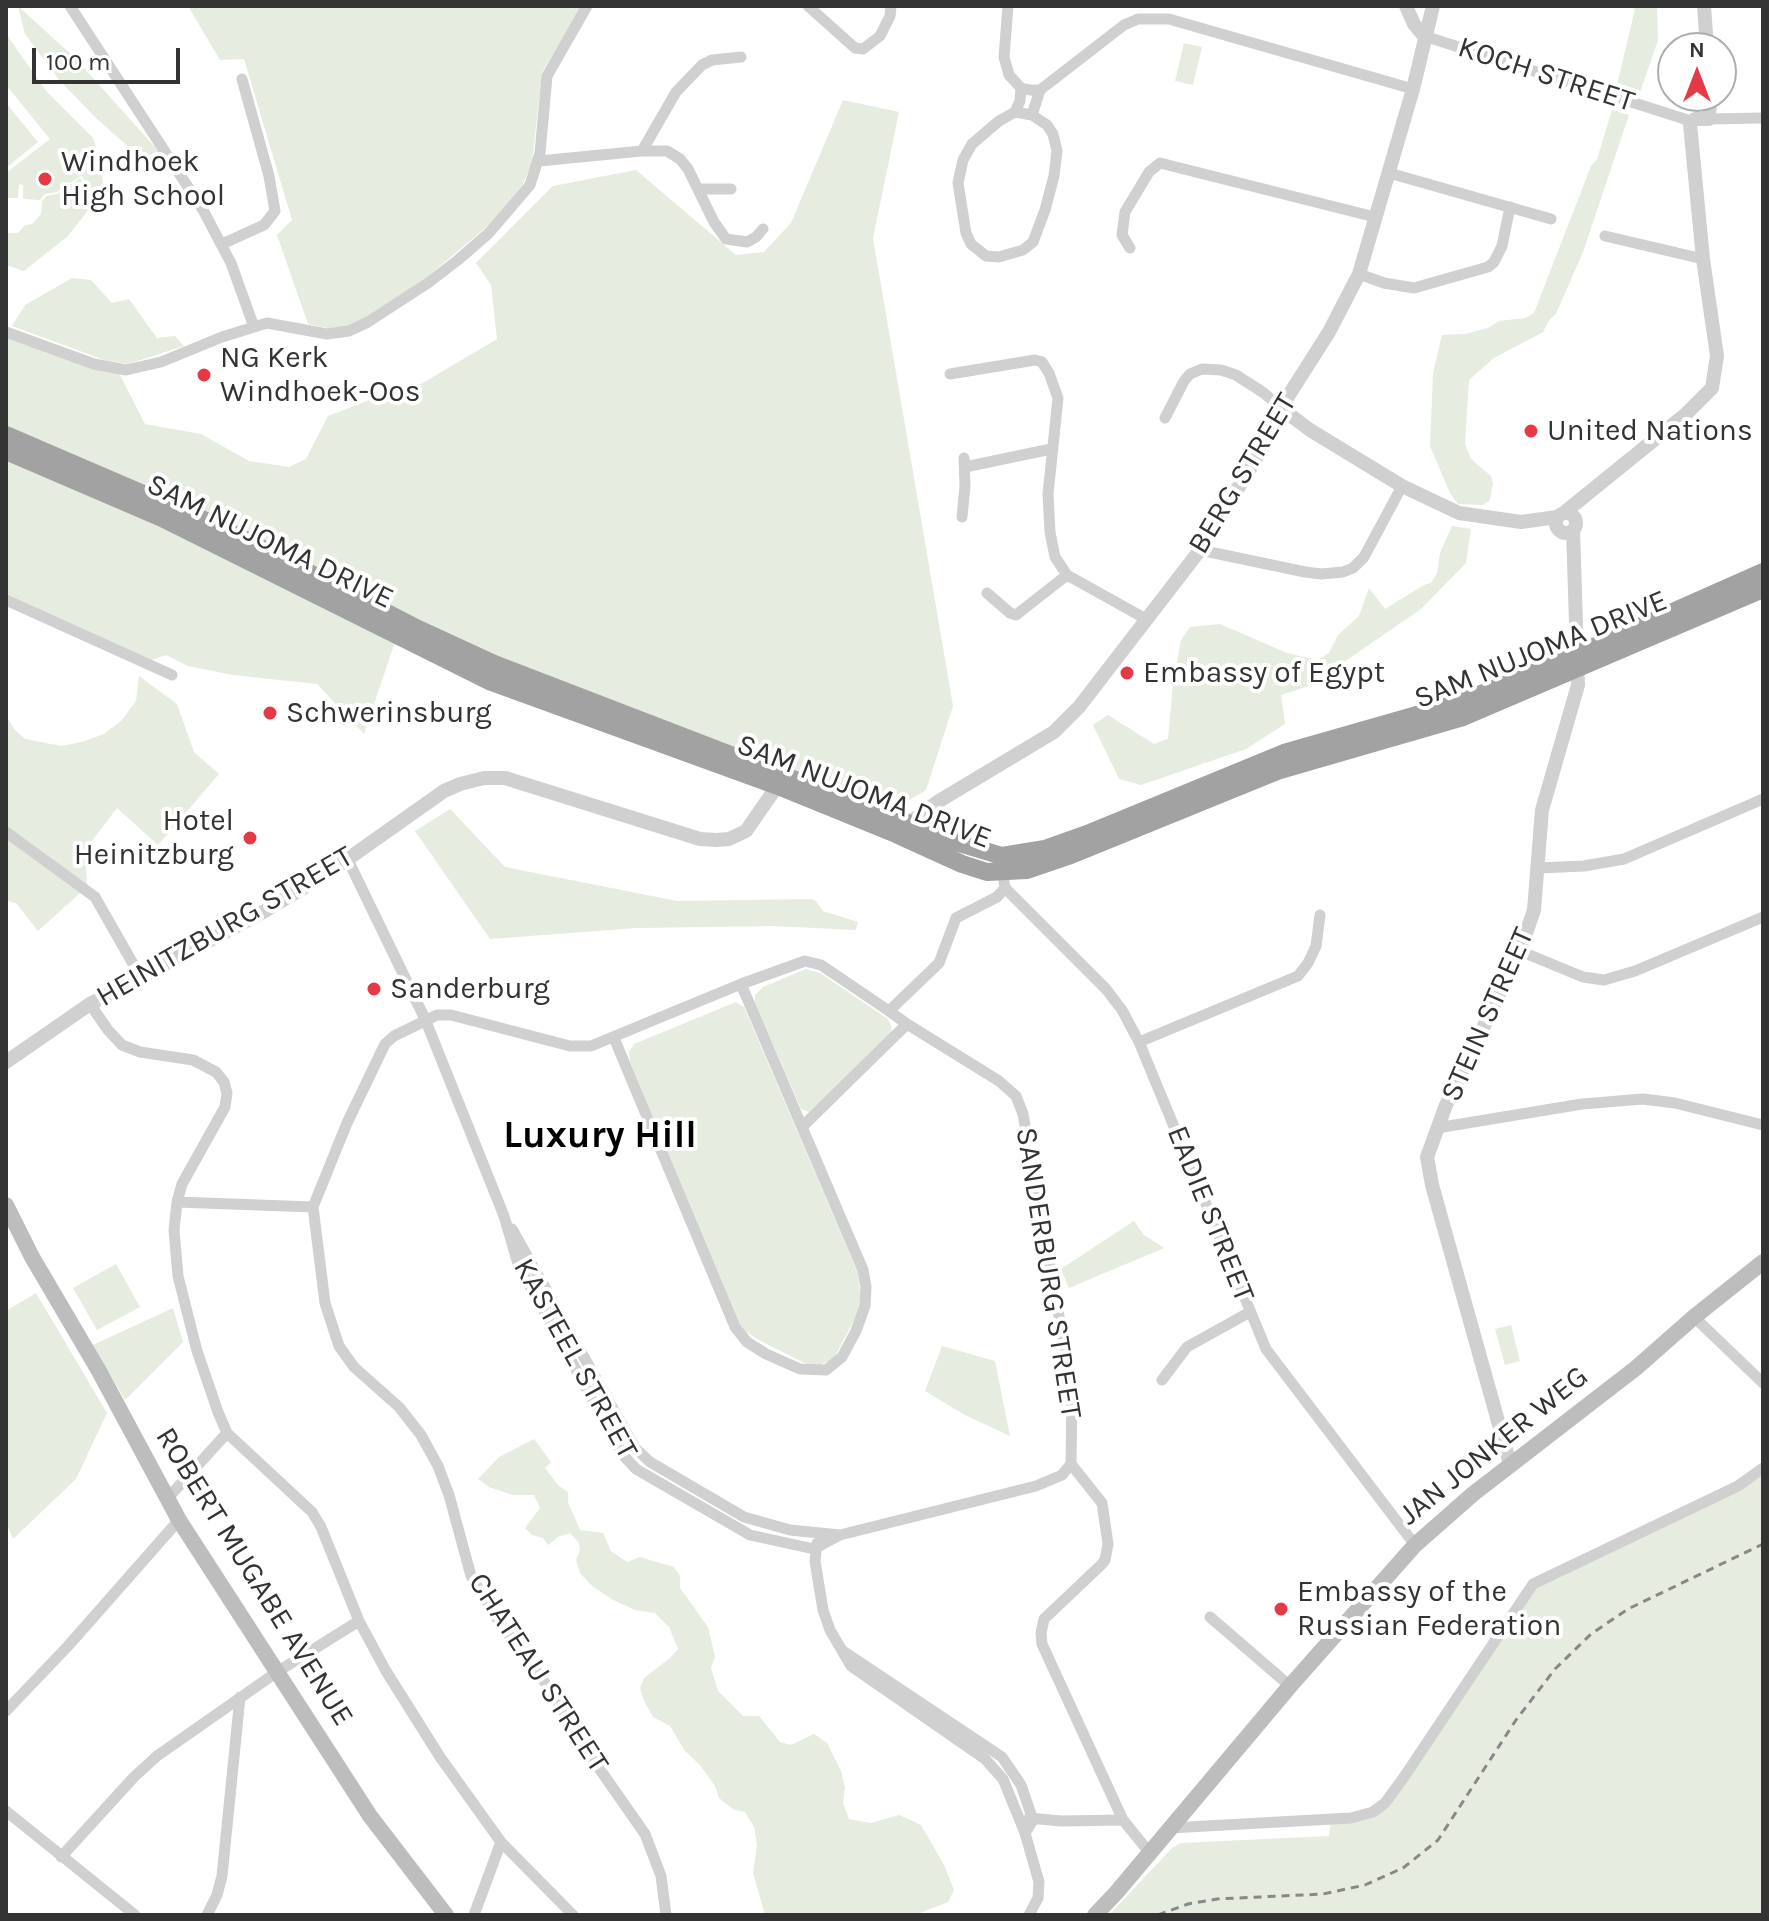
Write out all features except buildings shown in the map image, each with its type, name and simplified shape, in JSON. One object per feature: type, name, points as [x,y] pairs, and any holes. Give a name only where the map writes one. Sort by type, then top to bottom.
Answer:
[{"type":"highway","name":"SAM NUJOMA DRIVE","points":[[6,435],[220,527],[494,664],[903,828],[962,864],[987,872],[1027,870],[1280,770],[1463,717],[1763,572]]},
{"type":"highway","name":"SAM NUJOMA DRIVE","points":[[6,451],[162,518],[489,681],[781,780]]},
{"type":"highway","name":"SAM NUJOMA DRIVE","points":[[1578,662],[1763,589]]},
{"type":"main road","name":"ROBERT MUGABE AVENUE","points":[[6,1205],[179,1520],[370,1816],[446,1915]]},
{"type":"main road","name":"ROBERT MUGABE AVENUE","points":[[6,1227],[32,1257]]},
{"type":"main road","name":"JAN JONKER WEG","points":[[1095,1915],[1415,1545],[1510,1464],[1636,1368],[1763,1262]]},
{"type":"street","points":[[70,6],[222,244],[254,327]]},
{"type":"street","points":[[6,332],[107,368],[126,370],[161,362],[254,327],[278,324],[327,334],[349,331],[368,322],[428,283],[489,233],[530,185],[539,161],[547,76],[587,6]]},
{"type":"street","points":[[808,6],[855,48],[863,49],[880,36],[890,16],[891,6]]},
{"type":"street","points":[[1008,6],[1004,57],[1009,75],[1021,88],[1040,90]]},
{"type":"street","points":[[1406,6],[1414,24],[1424,36]]},
{"type":"street","name":"BERG STREET","points":[[903,828],[939,801],[1054,732],[1079,707],[1200,550],[1270,436],[1282,409],[1329,332],[1359,274],[1413,89],[1433,6]]},
{"type":"street","points":[[1704,6],[1706,32]]},
{"type":"street","points":[[1032,115],[1040,90],[1124,25],[1138,19],[1169,19],[1413,89]]},
{"type":"street","name":"KOCH STREET","points":[[1424,36],[1691,121],[1763,118]]},
{"type":"street","points":[[642,151],[676,92],[702,65],[712,60],[741,57]]},
{"type":"street","points":[[222,244],[264,225],[275,211],[269,176],[242,79]]},
{"type":"street","points":[[1015,112],[1032,115],[1047,125],[1053,134],[1057,151],[1054,176],[1033,242],[1023,250],[999,257],[986,256],[971,244],[966,233],[958,183],[960,170],[972,144],[1015,112],[1021,88]]},
{"type":"street","points":[[1709,112],[1709,119]]},
{"type":"street","points":[[1165,418],[1190,374],[1208,369],[1236,375],[1310,430],[1402,486],[1466,515],[1564,522],[1586,495],[1686,414],[1712,388],[1717,356],[1703,259],[1691,121]]},
{"type":"street","points":[[539,161],[660,150],[673,154],[688,169],[714,222],[726,239],[747,242],[763,229]]},
{"type":"street","points":[[1130,248],[1122,235],[1125,212],[1149,172],[1160,163],[1375,217]]},
{"type":"street","points":[[1389,173],[1551,219]]},
{"type":"street","points":[[699,189],[731,189]]},
{"type":"street","points":[[1359,274],[1384,283],[1414,288],[1488,267],[1502,246],[1510,207]]},
{"type":"street","points":[[1605,236],[1703,259]]},
{"type":"street","points":[[950,374],[1035,360],[1042,362],[1058,398],[1048,494],[1051,546],[1067,575],[1146,619]]},
{"type":"street","points":[[962,517],[964,463],[1051,449]]},
{"type":"street","points":[[1200,550],[1305,572],[1343,572],[1353,568],[1364,557],[1402,486]]},
{"type":"street","name":"STEIN STREET","points":[[1510,1464],[1427,1157],[1437,1128],[1520,951],[1534,910],[1542,810],[1574,705],[1578,662],[1574,558],[1564,522]]},
{"type":"street","points":[[987,593],[1016,615],[1067,575]]},
{"type":"street","points":[[6,600],[172,675]]},
{"type":"street","name":"HEINITZBURG STREET","points":[[6,1062],[90,1004],[263,912],[348,860],[444,791],[495,776],[700,839],[716,840],[729,839],[746,831],[781,780]]},
{"type":"street","points":[[1538,868],[1584,866],[1624,859],[1763,799]]},
{"type":"street","points":[[6,832],[95,897],[140,976]]},
{"type":"street","name":"KASTEEL STREET","points":[[348,860],[425,1019],[504,1216],[518,1264],[630,1465],[750,1535],[814,1549],[840,1535]]},
{"type":"street","points":[[889,1011],[939,963],[956,918],[994,900],[1003,872]]},
{"type":"street","name":"EADIE STREET","points":[[1003,872],[1122,1010],[1139,1042],[1250,1312],[1276,1364],[1415,1545]]},
{"type":"street","points":[[1139,1042],[1298,976],[1316,946],[1320,915]]},
{"type":"street","points":[[1520,951],[1583,977],[1604,980],[1635,971],[1763,917]]},
{"type":"street","name":"SANDERBURG STREET","points":[[741,984],[793,964],[810,961],[821,965],[907,1024],[999,1081],[1016,1096],[1021,1105],[1072,1389],[1071,1464]]},
{"type":"street","points":[[425,1019],[451,1015],[570,1046],[591,1046],[741,984],[863,1270],[865,1306],[846,1351],[832,1367],[812,1371],[800,1369],[759,1350],[747,1342],[735,1327],[614,1038]]},
{"type":"street","points":[[90,1004],[122,1045],[140,1052],[193,1060],[216,1072],[224,1082],[227,1101],[192,1165],[177,1202],[174,1230],[178,1276],[197,1351],[227,1433],[312,1512],[359,1621],[440,1757],[501,1842],[573,1915]]},
{"type":"street","name":"CHATEAU STREET","points":[[425,1019],[385,1044],[336,1147],[313,1207],[325,1303],[339,1346],[354,1367],[399,1407],[421,1435],[438,1466],[471,1576],[499,1622],[546,1684],[587,1751],[645,1834],[661,1876],[666,1915]]},
{"type":"street","points":[[802,1127],[907,1024]]},
{"type":"street","points":[[1437,1128],[1582,1104],[1643,1099],[1675,1103],[1763,1125]]},
{"type":"street","points":[[177,1202],[313,1207]]},
{"type":"street","name":"KASTEEL STREET","points":[[504,1216],[640,1455],[744,1517],[790,1530],[840,1535],[1036,1486],[1062,1475],[1071,1464]]},
{"type":"street","points":[[1162,1380],[1184,1349],[1250,1312]]},
{"type":"street","points":[[1694,1317],[1763,1383]]},
{"type":"street","points":[[167,1499],[227,1433]]},
{"type":"street","points":[[1071,1464],[1102,1503],[1108,1532],[1108,1552],[1101,1565],[1044,1619],[1042,1644],[1123,1820],[1149,1852]]},
{"type":"street","points":[[1170,1828],[1351,1818],[1373,1812],[1385,1803],[1404,1777],[1533,1584],[1738,1486],[1763,1468]]},
{"type":"street","points":[[6,1711],[179,1520]]},
{"type":"street","points":[[820,1535],[814,1549],[823,1610],[839,1649],[859,1673],[991,1764],[1003,1779],[1025,1833],[1040,1889],[1029,1915]]},
{"type":"street","points":[[1210,1617],[1290,1686]]},
{"type":"street","points":[[61,1857],[147,1765],[176,1741],[359,1621]]},
{"type":"street","points":[[839,1649],[1002,1757],[1021,1785],[1033,1820]]},
{"type":"street","points":[[207,1915],[222,1876],[240,1697]]},
{"type":"street","points":[[6,1811],[120,1911],[135,1915]]},
{"type":"street","points":[[1017,1814],[1033,1820],[1123,1820]]},
{"type":"street","points":[[1025,1833],[1033,1820]]},
{"type":"street","points":[[474,1915],[501,1842]]},
{"type":"shaded area","points":[[18,6],[75,58],[162,155],[168,172],[140,157],[60,81],[25,34]]},
{"type":"shaded area","points":[[188,6],[582,6],[542,72],[532,163],[523,184],[491,223],[414,288],[376,314],[347,327],[331,329],[308,324],[277,235],[292,220],[244,59],[220,60]]},
{"type":"shaded area","points":[[1627,6],[1657,6],[1657,43],[1640,92],[1617,85],[1635,9]]},
{"type":"shaded area","points":[[6,34],[47,92],[93,138],[101,162],[103,185],[91,209],[86,182],[81,176],[57,192],[45,194],[40,200],[23,199],[23,185],[19,184],[18,198],[6,198],[6,173],[50,139],[6,85]]},
{"type":"shaded area","points":[[1184,43],[1202,47],[1193,85],[1175,81]]},
{"type":"shaded area","points":[[843,100],[899,112],[873,238],[953,706],[926,790],[898,807],[552,682],[6,429],[6,332],[117,369],[145,424],[201,434],[249,461],[289,467],[306,459],[328,416],[377,397],[394,400],[497,339],[491,285],[476,263],[553,186],[636,170],[736,255],[764,252],[791,223]]},
{"type":"shaded area","points":[[6,103],[38,142],[6,168]]},
{"type":"shaded area","points":[[1612,110],[1629,115],[1583,252],[1556,314],[1543,332],[1494,358],[1469,380],[1465,444],[1471,459],[1491,476],[1493,483],[1490,500],[1483,505],[1458,504],[1450,493],[1430,446],[1433,373],[1442,335],[1465,334],[1488,328],[1499,321],[1525,318],[1534,313],[1591,166],[1597,159]]},
{"type":"shaded area","points":[[80,178],[84,182],[90,208],[68,236],[24,271],[6,265],[6,233],[18,233],[25,225],[32,224],[41,214],[42,201],[46,196],[57,194]]},
{"type":"shaded area","points":[[72,278],[91,280],[112,303],[129,299],[157,338],[175,336],[184,346],[128,364],[104,360],[12,326],[25,305]]},
{"type":"shaded area","points":[[6,454],[397,636],[364,734],[317,684],[233,675],[188,666],[166,655],[142,663],[6,600]]},
{"type":"shaded area","points":[[1452,526],[1471,529],[1466,563],[1421,609],[1309,686],[1281,695],[1285,724],[1246,749],[1141,785],[1119,779],[1093,725],[1108,715],[1154,744],[1168,739],[1181,640],[1190,627],[1220,624],[1287,653],[1317,660],[1329,653],[1338,635],[1359,616],[1369,588],[1385,609],[1431,583]]},
{"type":"shaded area","points":[[139,676],[177,704],[194,752],[219,774],[158,845],[117,808],[85,850],[87,887],[38,931],[16,903],[6,901],[6,715],[14,729],[25,739],[61,746],[82,742],[104,734],[122,720],[136,701]]},
{"type":"shaded area","points":[[450,809],[505,867],[677,901],[811,899],[823,911],[858,922],[856,930],[774,926],[637,928],[490,939],[415,831]]},
{"type":"shaded area","points":[[806,969],[820,973],[888,1019],[892,1028],[889,1037],[809,1112],[801,1109],[755,1003],[755,995],[763,987]]},
{"type":"shaded area","points":[[736,1002],[744,1007],[858,1273],[861,1295],[858,1313],[834,1358],[820,1365],[804,1363],[757,1339],[744,1330],[733,1314],[630,1061],[629,1052],[634,1044]]},
{"type":"shaded area","points":[[1134,1221],[1144,1235],[1164,1248],[1069,1288],[1061,1269]]},
{"type":"shaded area","points":[[116,1264],[140,1307],[97,1330],[73,1288]]},
{"type":"shaded area","points":[[36,1293],[107,1413],[76,1479],[13,1539],[6,1522],[6,1311]]},
{"type":"shaded area","points":[[173,1308],[183,1342],[125,1400],[93,1345]]},
{"type":"shaded area","points":[[1511,1325],[1520,1361],[1505,1365],[1495,1329]]},
{"type":"shaded area","points":[[942,1346],[995,1361],[1010,1436],[965,1415],[925,1391]]},
{"type":"shaded area","points":[[534,1439],[551,1462],[545,1468],[568,1492],[568,1502],[580,1530],[603,1533],[611,1551],[627,1562],[640,1557],[674,1567],[680,1576],[680,1588],[708,1627],[715,1657],[711,1668],[718,1691],[743,1716],[759,1716],[780,1742],[791,1745],[814,1734],[827,1743],[841,1771],[845,1787],[843,1803],[849,1819],[871,1823],[899,1815],[921,1825],[944,1865],[954,1890],[948,1902],[915,1915],[765,1915],[753,1873],[757,1845],[754,1827],[745,1812],[734,1810],[719,1798],[715,1786],[685,1751],[670,1726],[653,1717],[644,1701],[640,1688],[644,1678],[678,1649],[669,1627],[655,1613],[635,1610],[591,1585],[580,1573],[576,1560],[579,1543],[570,1533],[548,1545],[543,1538],[532,1535],[525,1528],[540,1508],[534,1495],[513,1495],[489,1487],[478,1479],[499,1457]]},
{"type":"shaded area","points":[[1763,1468],[1763,1915],[1109,1915],[1172,1848],[1181,1843],[1329,1836],[1331,1819],[1373,1812],[1526,1593]]},
{"type":"railway","points":[[1158,1915],[1188,1904],[1217,1899],[1323,1894],[1365,1885],[1403,1868],[1438,1840],[1516,1720],[1555,1669],[1591,1634],[1628,1609],[1763,1544]]},
{"type":"place","name":"Windhoek High School","points":[[45,179]]},
{"type":"place","name":"NG Kerk Windhoek-Oos","points":[[204,375]]},
{"type":"place","name":"United Nations","points":[[1531,431]]},
{"type":"place","name":"Embassy of Egypt","points":[[1127,673]]},
{"type":"place","name":"Schwerinsburg","points":[[270,713]]},
{"type":"place","name":"Hotel Heinitzburg","points":[[250,838]]},
{"type":"place","name":"Sanderburg","points":[[374,989]]},
{"type":"place","name":"Embassy of the Russian Federation","points":[[1281,1609]]},
{"type":"district","name":"Luxury Hill","points":[[600,1136]]}]
